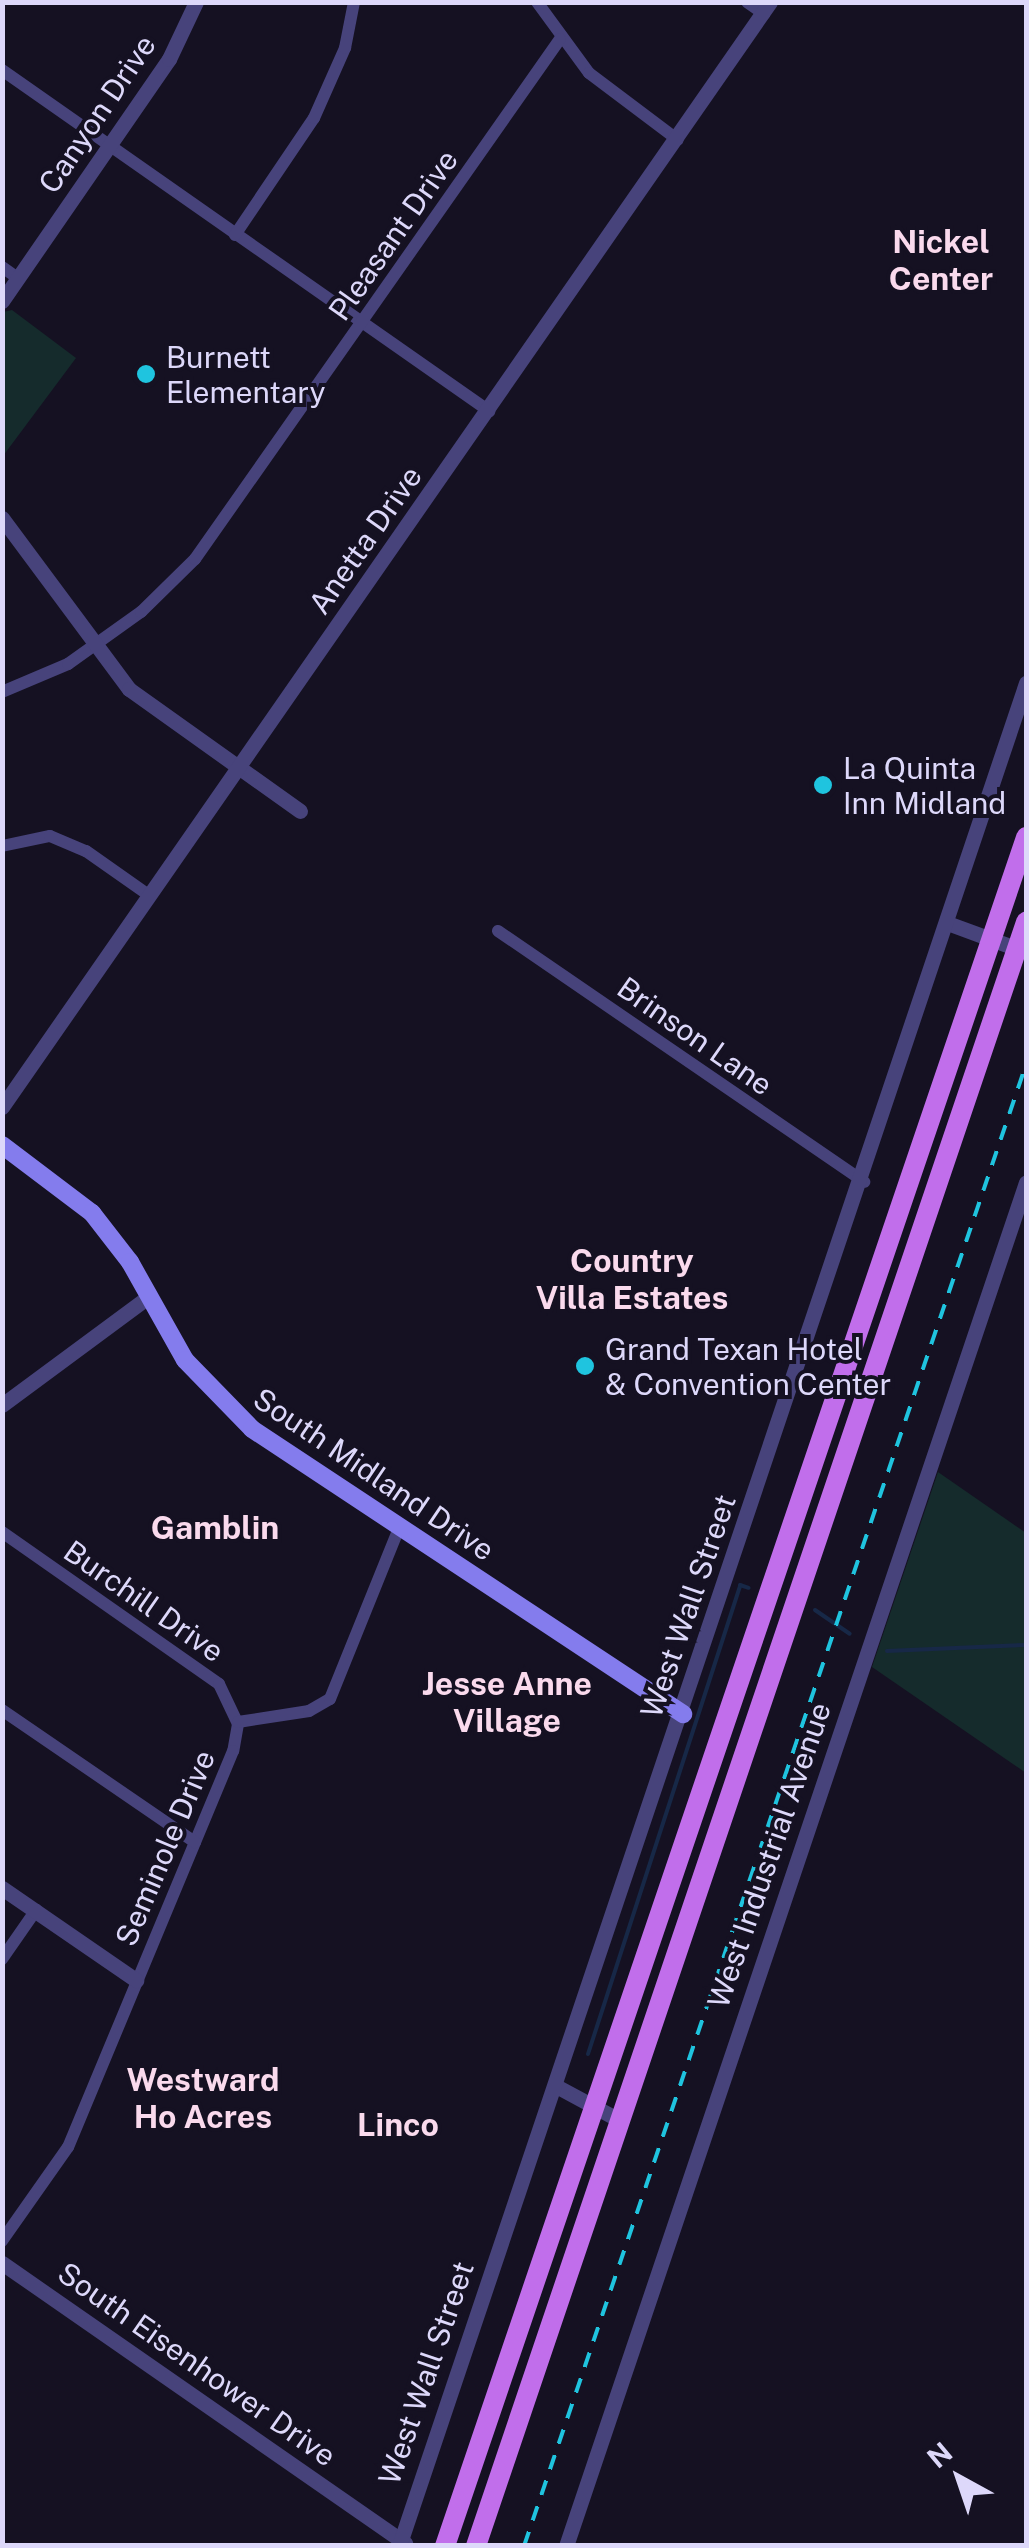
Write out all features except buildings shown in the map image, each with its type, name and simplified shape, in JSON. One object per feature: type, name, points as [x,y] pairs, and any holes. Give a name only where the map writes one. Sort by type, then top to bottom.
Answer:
[{"type":"main road","points":[[445,2546],[1026,837]]},
{"type":"main road","points":[[476,2546],[1026,922]]},
{"type":"main road","name":"South Midland Drive","points":[[2,1145],[92,1213],[185,1360],[232,1412],[683,1714]]},
{"type":"street","name":"Canyon Drive","points":[[2,301],[170,59],[196,2]]},
{"type":"street","points":[[235,235],[314,118],[345,48],[354,2]]},
{"type":"street","points":[[537,2],[560,39],[608,90],[678,140]]},
{"type":"street","points":[[747,2],[767,8]]},
{"type":"street","name":"Anetta Drive","points":[[2,1107],[767,8]]},
{"type":"street","name":"Pleasant Drive","points":[[2,692],[56,672],[94,646],[152,603],[195,559],[560,39]]},
{"type":"street","points":[[2,70],[488,411]]},
{"type":"street","points":[[2,267],[18,278]]},
{"type":"street","points":[[3,519],[94,646],[140,700],[300,811]]},
{"type":"street","name":"West Wall Street","points":[[403,2544],[864,1182],[1026,684]]},
{"type":"street","points":[[2,846],[50,836],[86,852],[150,896]]},
{"type":"street","points":[[950,924],[1018,949]]},
{"type":"street","name":"Brinson Lane","points":[[498,931],[864,1182]]},
{"type":"street","name":"West Industrial Avenue","points":[[566,2546],[1026,1182]]},
{"type":"street","points":[[2,1405],[148,1297]]},
{"type":"street","name":"Seminole Drive","points":[[2,2241],[68,2147],[233,1752],[238,1722],[309,1711],[330,1698],[400,1526]]},
{"type":"street","name":"Burchill Drive","points":[[2,1532],[219,1684],[238,1722]]},
{"type":"street","points":[[2,1710],[194,1842]]},
{"type":"street","points":[[2,1888],[136,1980]]},
{"type":"street","points":[[2,1959],[36,1910]]},
{"type":"street","points":[[556,2086],[621,2122]]},
{"type":"street","name":"South Eisenhower Drive","points":[[2,2262],[403,2544]]},
{"type":"green space","points":[[12,310],[76,358],[3,456],[3,312]]},
{"type":"green space","points":[[938,1472],[1026,1533],[1026,1773],[872,1667]]},
{"type":"waterway","points":[[588,2054],[740,1585],[749,1588]]},
{"type":"waterway","points":[[815,1610],[850,1634]]},
{"type":"waterway","points":[[887,1651],[1026,1645]]},
{"type":"railway","points":[[524,2546],[1026,1065]]},
{"type":"place","name":"Burnett Elementary","points":[[146,374]]},
{"type":"place","name":"La Quinta Inn Midland","points":[[823,785]]},
{"type":"place","name":"Grand Texan Hotel & Convention Center","points":[[585,1366]]},
{"type":"district","name":"Nickel Center","points":[[941,262]]},
{"type":"district","name":"Country Villa Estates","points":[[632,1280]]},
{"type":"district","name":"Gamblin","points":[[215,1528]]},
{"type":"district","name":"Jesse Anne Village","points":[[507,1704]]},
{"type":"district","name":"Westward Ho Acres","points":[[203,2100]]},
{"type":"district","name":"Linco","points":[[398,2125]]}]
